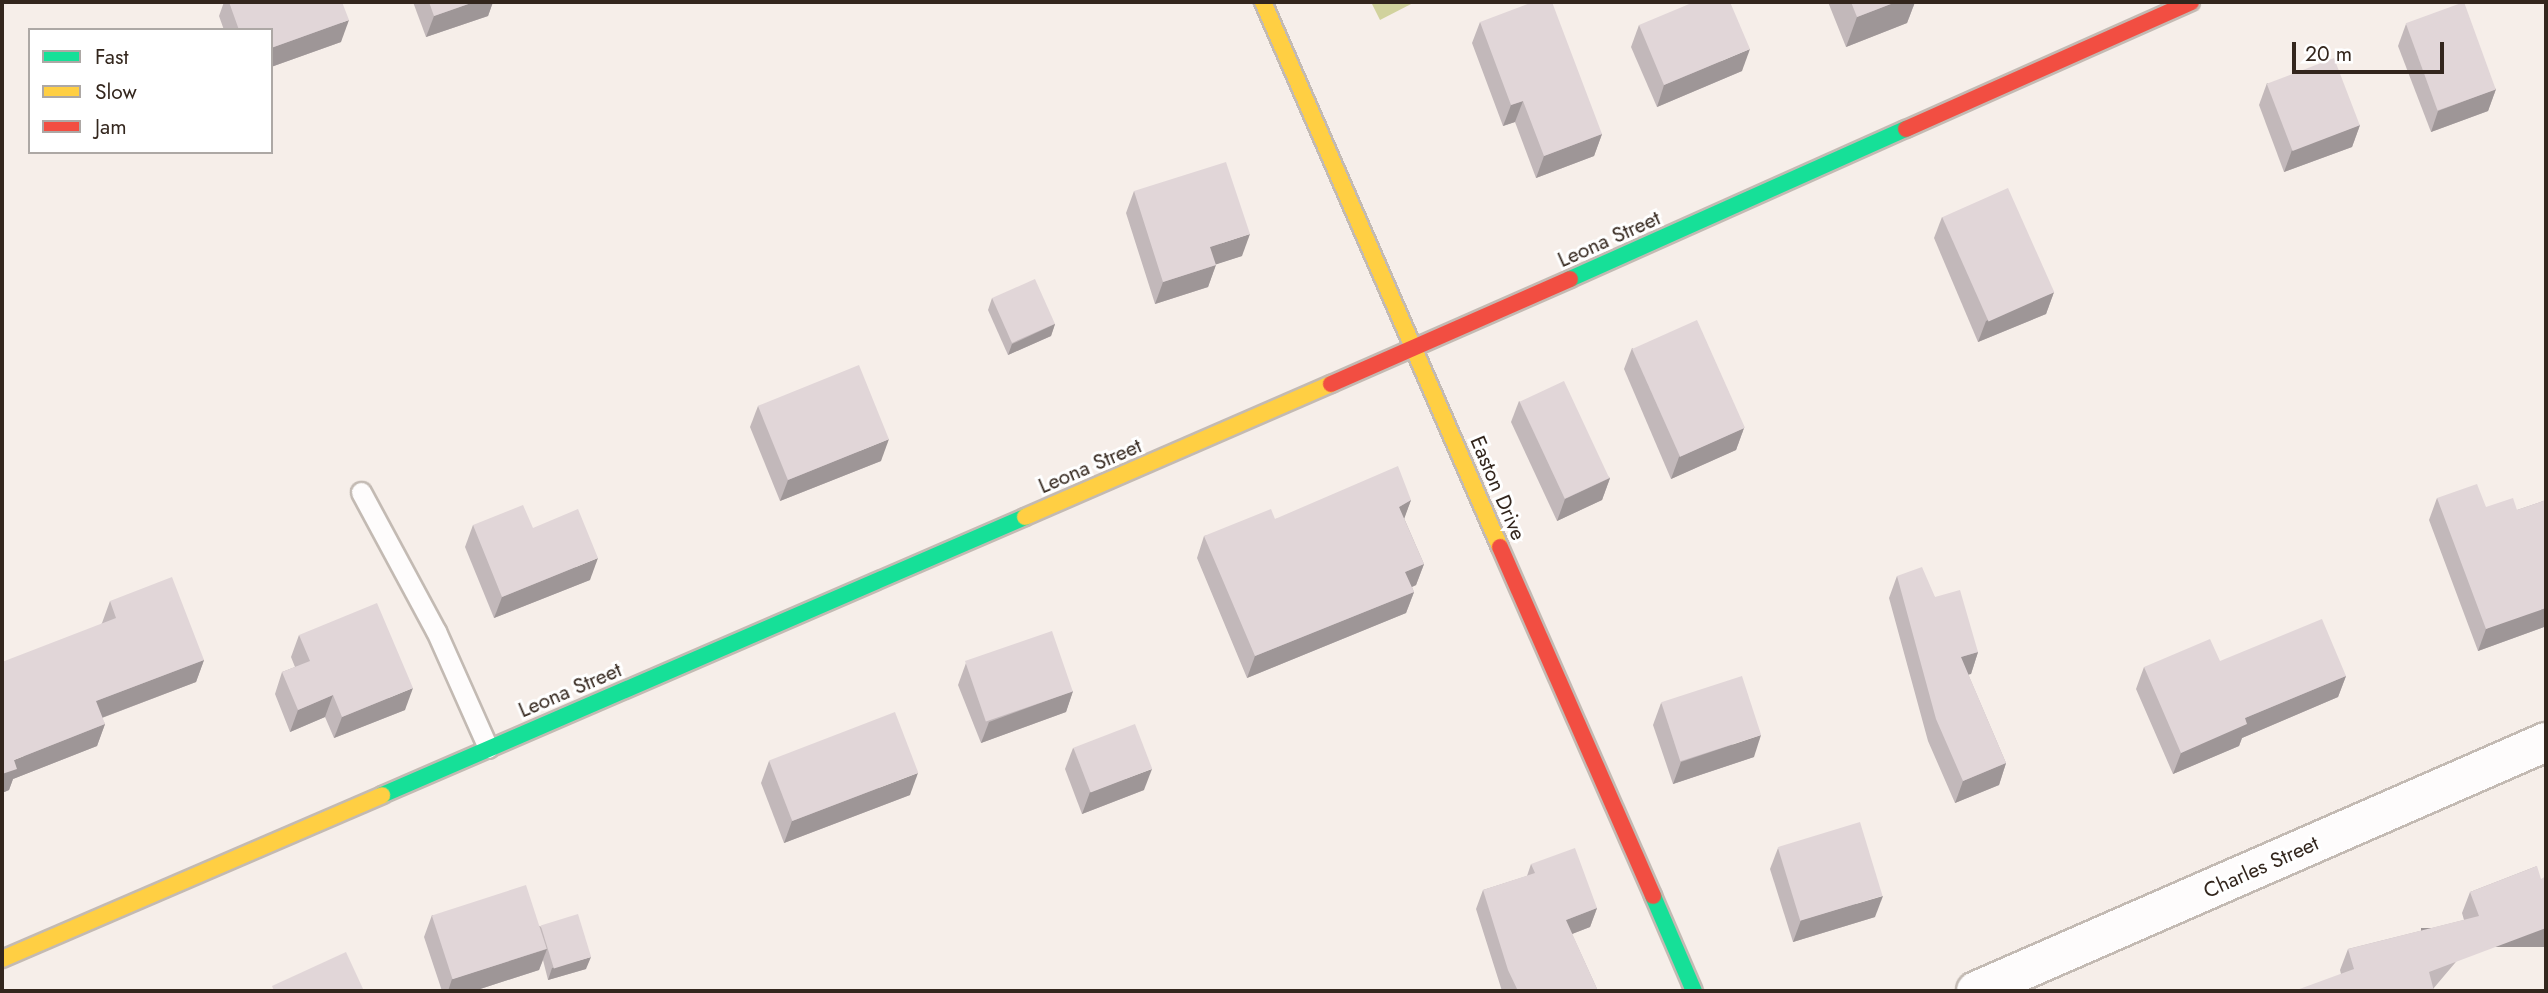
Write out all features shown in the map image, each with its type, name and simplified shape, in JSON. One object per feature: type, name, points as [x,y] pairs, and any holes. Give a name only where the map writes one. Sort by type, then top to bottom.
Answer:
[{"type":"street","name":"Easton Drive","points":[[1263,2],[1694,991]]},
{"type":"street","name":"Leona Street","points":[[2,959],[1415,348],[2191,2]]},
{"type":"street","name":"Charles Street","points":[[1976,991],[2546,742]]},
{"type":"lane","points":[[360,492],[436,631],[488,748]]},
{"type":"green space","points":[[1371,2],[1415,2],[1380,20]]},
{"type":"building","points":[[229,2],[342,2],[349,20],[273,47],[273,28],[238,28]]},
{"type":"building","points":[[429,2],[474,2],[434,16]]},
{"type":"building","points":[[1533,2],[1552,2],[1602,134],[1544,156],[1523,101],[1511,105],[1480,22]]},
{"type":"building","points":[[1694,2],[1730,2],[1750,49],[1664,85],[1639,25]]},
{"type":"building","points":[[1851,2],[1896,2],[1857,17]]},
{"type":"building","points":[[2464,2],[2496,89],[2438,111],[2406,23]]},
{"type":"building","points":[[2334,58],[2360,125],[2293,151],[2267,84]]},
{"type":"building","points":[[1226,162],[1250,234],[1210,247],[1216,265],[1163,282],[1134,191]]},
{"type":"building","points":[[2008,188],[2054,292],[1989,321],[1942,217]]},
{"type":"building","points":[[1035,279],[1055,324],[1012,343],[992,298]]},
{"type":"building","points":[[1697,320],[1745,428],[1680,457],[1632,349]]},
{"type":"building","points":[[859,365],[889,439],[788,480],[758,406]]},
{"type":"building","points":[[1564,381],[1609,478],[1565,499],[1520,402]]},
{"type":"building","points":[[1398,466],[1411,500],[1399,507],[1424,564],[1405,572],[1414,592],[1255,656],[1204,536],[1271,509],[1275,519]]},
{"type":"building","points":[[2477,484],[2486,507],[2513,498],[2517,510],[2546,500],[2546,608],[2486,629],[2437,498]]},
{"type":"building","points":[[523,505],[533,528],[578,509],[598,558],[502,597],[473,525]]},
{"type":"building","points":[[1922,567],[1935,597],[1960,590],[1978,652],[1961,657],[2006,763],[1963,781],[1936,719],[1897,576]]},
{"type":"building","points":[[172,577],[204,660],[96,701],[105,724],[14,760],[17,769],[2,774],[2,662],[116,618],[110,601]]},
{"type":"building","points":[[377,603],[413,688],[342,717],[333,695],[298,710],[282,672],[310,661],[299,635]]},
{"type":"building","points":[[2322,619],[2346,676],[2245,718],[2247,724],[2181,753],[2144,667],[2210,639],[2220,661]]},
{"type":"building","points":[[1052,631],[1073,692],[986,721],[965,661]]},
{"type":"building","points":[[1742,676],[1761,735],[1680,761],[1661,702]]},
{"type":"building","points":[[895,712],[918,773],[792,821],[769,760]]},
{"type":"building","points":[[1135,724],[1152,769],[1091,792],[1073,748]]},
{"type":"building","points":[[1860,822],[1883,896],[1800,921],[1778,847]]},
{"type":"building","points":[[1575,848],[1597,908],[1566,920],[1598,991],[1518,991],[1508,970],[1483,890],[1535,873],[1531,864]]},
{"type":"building","points":[[2537,866],[2541,879],[2546,876],[2546,928],[2429,972],[2434,991],[2294,991],[2354,969],[2348,949],[2479,916],[2470,892]]},
{"type":"building","points":[[526,885],[547,949],[453,979],[432,916]]},
{"type":"building","points":[[578,914],[591,957],[554,968],[541,925]]},
{"type":"building","points":[[346,952],[364,991],[274,991],[272,986]]},
{"type":"traffic: fast","points":[[1570,279],[1906,129]]},
{"type":"traffic: fast","points":[[382,795],[1025,517]]},
{"type":"traffic: fast","points":[[1653,896],[1694,991]]},
{"type":"traffic: slow","points":[[1263,2],[1500,547]]},
{"type":"traffic: slow","points":[[1025,517],[1331,384]]},
{"type":"traffic: slow","points":[[2,959],[382,795]]},
{"type":"traffic: jam","points":[[1906,129],[2191,2]]},
{"type":"traffic: jam","points":[[1331,384],[1570,279]]},
{"type":"traffic: jam","points":[[1500,547],[1653,896]]}]
